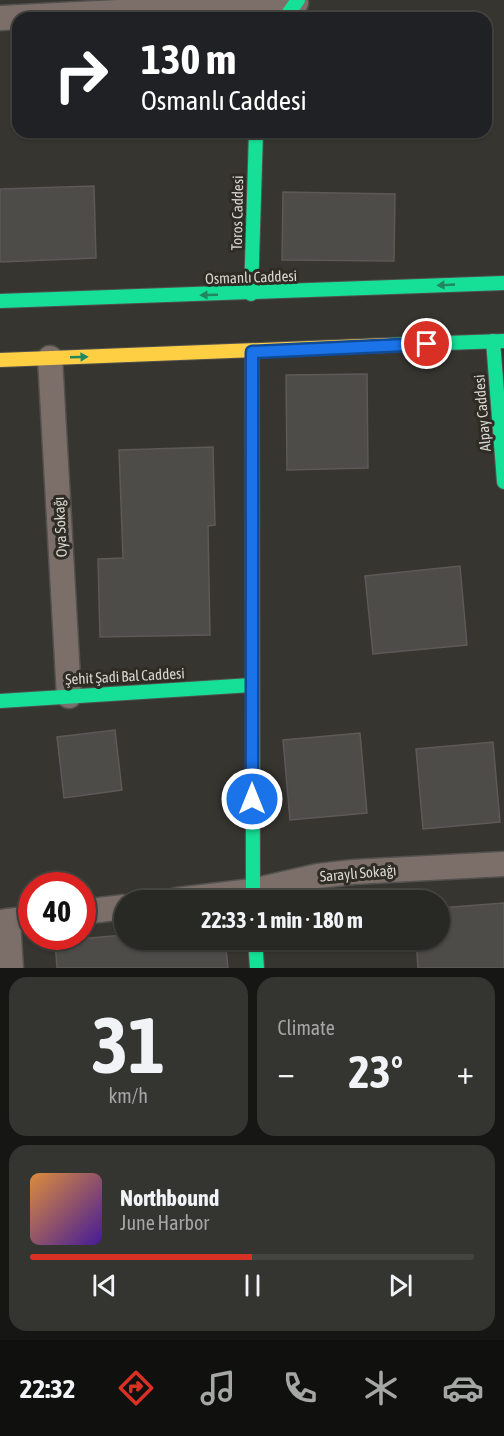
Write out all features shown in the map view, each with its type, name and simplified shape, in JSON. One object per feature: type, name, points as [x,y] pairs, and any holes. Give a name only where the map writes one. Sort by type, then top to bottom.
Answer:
[{"type":"street","points":[[5,12],[293,7]]},
{"type":"street","name":"Toros Caddesi","points":[[251,294],[256,138]]},
{"type":"street","name":"Osmanlı Caddesi","points":[[0,301],[251,294],[504,283]]},
{"type":"street","points":[[0,360],[498,341]]},
{"type":"street","name":"Alpay Caddesi","points":[[498,341],[504,482]]},
{"type":"street","points":[[252,352],[252,890]]},
{"type":"street","name":"Oya Sokağı","points":[[50,358],[69,696]]},
{"type":"street","name":"Şehit Şadi Bal Caddesi","points":[[0,701],[252,685]]},
{"type":"street","name":"Saraylı Sokağı","points":[[274,890],[353,872],[504,864]]},
{"type":"street","points":[[96,910],[114,908]]},
{"type":"street","points":[[4,922],[11,968]]},
{"type":"street","points":[[256,950],[257,968]]},
{"type":"building","points":[[94,186],[96,258],[0,262],[0,189]]},
{"type":"building","points":[[283,192],[395,194],[394,261],[282,260]]},
{"type":"building","points":[[367,374],[368,468],[287,470],[286,375]]},
{"type":"building","points":[[213,447],[215,525],[208,526],[210,635],[100,637],[98,559],[123,558],[119,450]]},
{"type":"building","points":[[460,566],[467,645],[373,654],[365,576]]},
{"type":"building","points":[[115,730],[122,790],[64,798],[57,737]]},
{"type":"building","points":[[360,733],[367,813],[290,820],[283,740]]},
{"type":"building","points":[[493,742],[500,822],[423,829],[416,749]]},
{"type":"building","points":[[504,903],[504,968],[418,968],[417,950],[450,950],[450,907]]},
{"type":"building","points":[[114,936],[114,950],[226,950],[228,968],[57,968],[56,950],[96,950],[96,937]]},
{"type":"traffic: fast","points":[[289,12],[298,0]]},
{"type":"traffic: fast","points":[[251,294],[256,138]]},
{"type":"traffic: fast","points":[[0,301],[504,283]]},
{"type":"traffic: fast","points":[[493,341],[504,482]]},
{"type":"traffic: fast","points":[[387,345],[504,341]]},
{"type":"traffic: fast","points":[[252,352],[253,890]]},
{"type":"traffic: fast","points":[[0,701],[252,685]]},
{"type":"traffic: fast","points":[[256,950],[257,968]]},
{"type":"traffic: slow","points":[[0,360],[387,345]]},
{"type":"route","points":[[252,799],[252,352],[427,344]]}]
